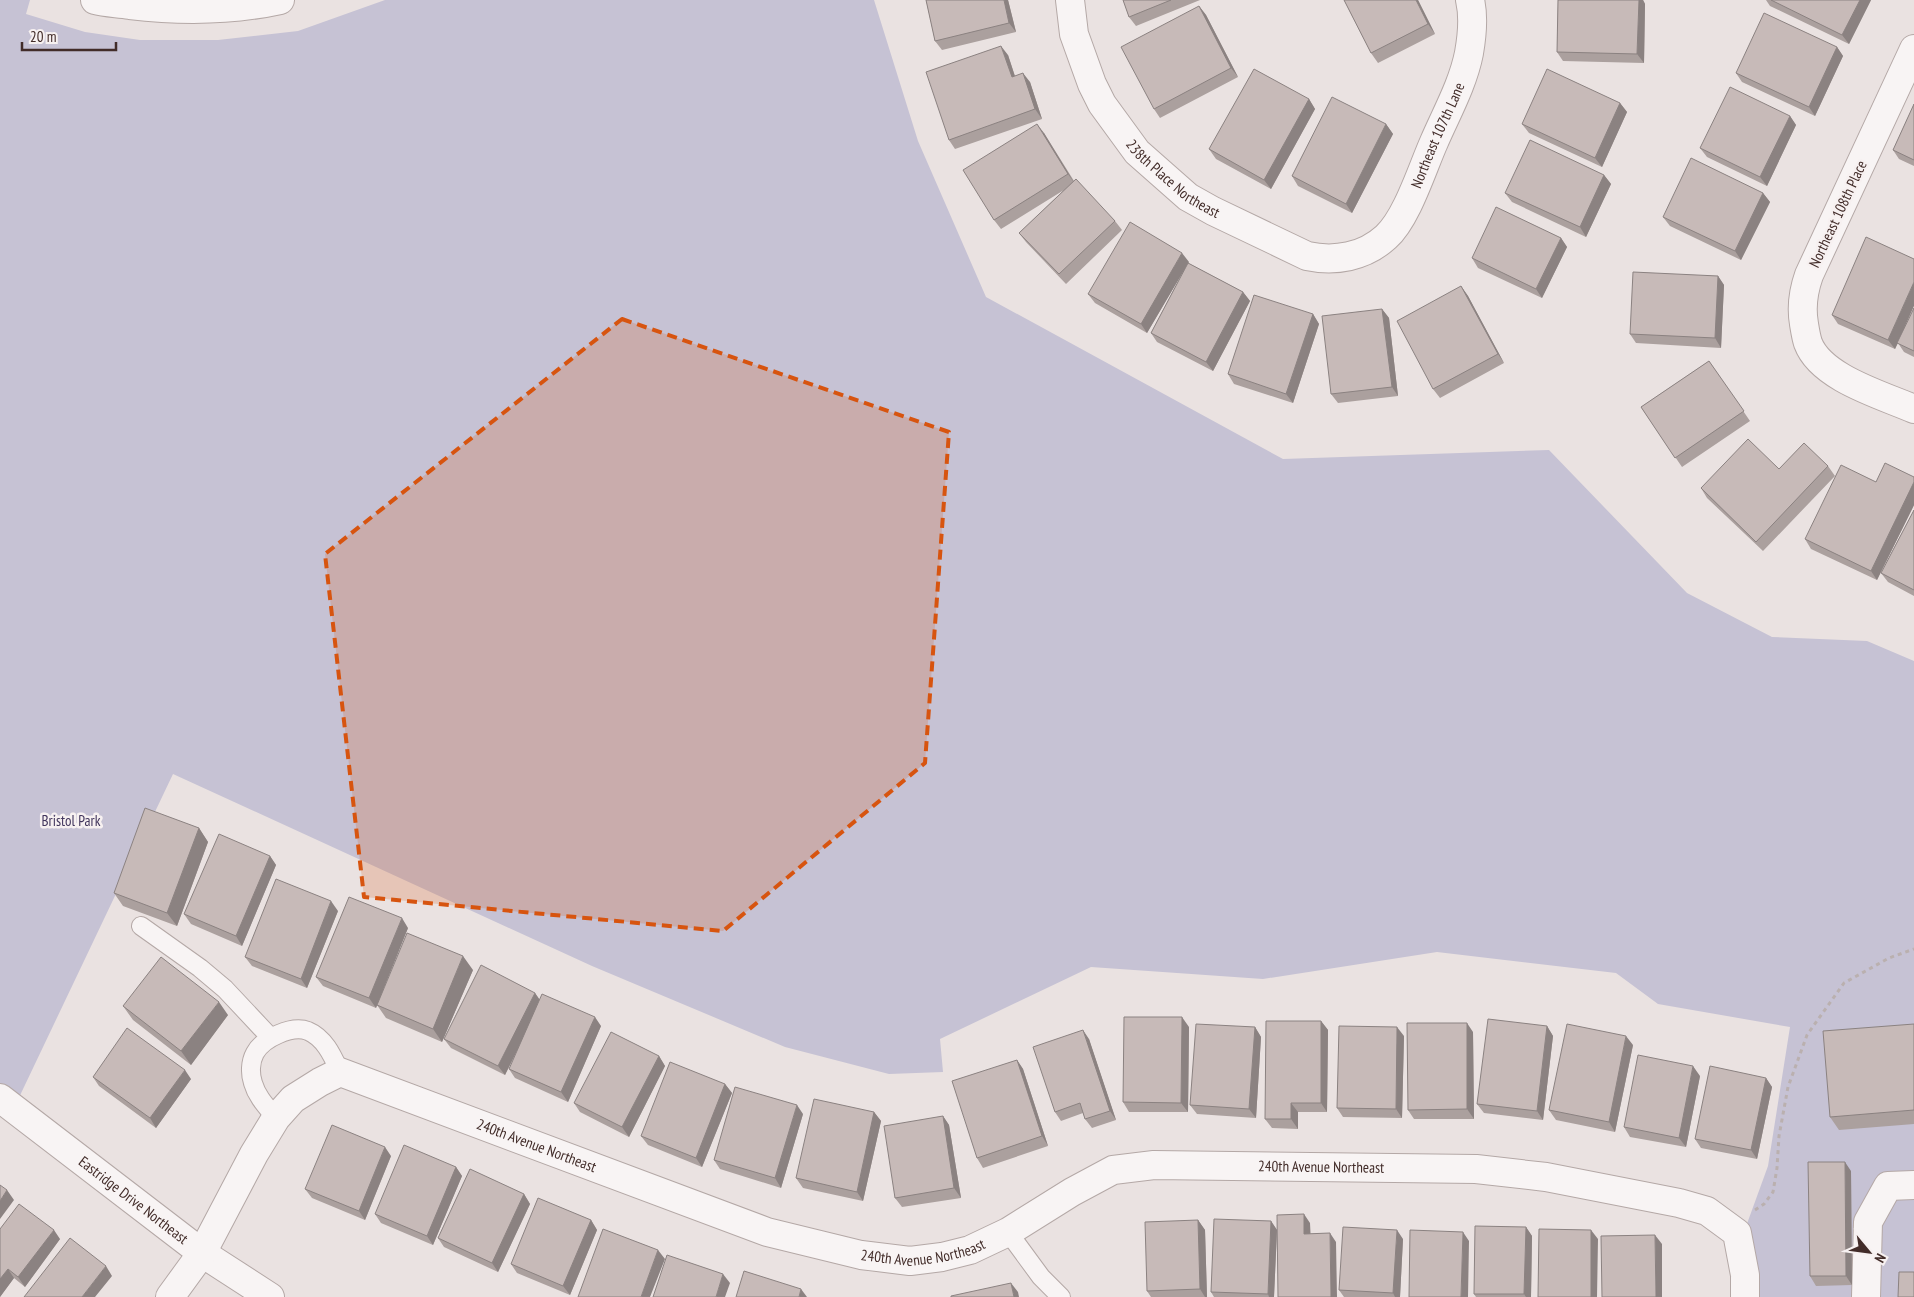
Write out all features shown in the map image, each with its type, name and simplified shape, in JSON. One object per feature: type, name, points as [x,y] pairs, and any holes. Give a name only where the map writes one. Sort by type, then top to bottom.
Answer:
[{"type":"street","points":[[95,0],[153,8],[202,9],[252,6],[280,0]]},
{"type":"street","name":"238th Place Northeast","points":[[1070,0],[1074,34],[1102,104],[1137,152],[1166,179],[1188,197],[1213,211],[1307,256],[1336,259],[1363,252]]},
{"type":"street","name":"Northeast 107th Lane","points":[[1363,252],[1386,237],[1404,211],[1462,78],[1469,54],[1472,31],[1470,0]]},
{"type":"street","name":"Northeast 108th Place","points":[[1914,49],[1803,290],[1802,313],[1809,344],[1818,358],[1838,376],[1914,409]]},
{"type":"street","points":[[170,1297],[202,1253],[254,1154],[276,1118],[293,1099],[340,1072]]},
{"type":"street","name":"240th Avenue Northeast","points":[[340,1072],[767,1232],[861,1255],[910,1261],[942,1257],[970,1250],[1008,1232],[1072,1192],[1113,1170],[1154,1165],[1476,1168],[1546,1177],[1679,1204],[1745,1222]]},
{"type":"street","name":"Eastridge Drive Northeast","points":[[0,1098],[202,1253],[270,1297]]},
{"type":"street","points":[[1866,1297],[1868,1222],[1888,1186],[1914,1185]]},
{"type":"street","points":[[1745,1222],[1745,1297]]},
{"type":"lane","points":[[141,926],[226,989],[271,1038]]},
{"type":"lane","points":[[276,1118],[260,1098],[253,1082],[251,1068],[255,1052],[271,1038],[292,1029],[308,1031],[321,1040],[332,1054],[340,1072]]},
{"type":"lane","points":[[1008,1232],[1041,1277],[1062,1297]]},
{"type":"path","points":[[1745,1222],[1764,1204],[1773,1192],[1778,1168],[1779,1136],[1788,1087],[1807,1034],[1844,983],[1889,958],[1914,949]]},
{"type":"highlighted area","points":[[622,319],[949,432],[925,763],[723,931],[364,897],[325,554]]},
{"type":"green space","name":"Bristol Park","points":[[0,0],[30,0],[26,14],[85,32],[140,40],[218,40],[298,31],[385,0],[874,0],[918,141],[986,297],[1283,459],[1549,450],[1687,593],[1772,637],[1867,641],[1914,661],[1914,1297],[1745,1297],[1740,1243],[1768,1166],[1790,1027],[1658,1004],[1616,973],[1437,952],[1263,979],[1091,967],[940,1039],[943,1072],[889,1074],[785,1047],[592,966],[173,774],[14,1108],[0,1098]]},
{"type":"building","points":[[926,0],[1004,0],[1009,23],[935,41]]},
{"type":"building","points":[[1123,0],[1171,0],[1129,17]]},
{"type":"building","points":[[1344,0],[1416,0],[1428,24],[1371,53]]},
{"type":"building","points":[[1558,0],[1639,0],[1637,54],[1557,52]]},
{"type":"building","points":[[1771,0],[1860,0],[1842,35]]},
{"type":"building","points":[[1199,6],[1231,68],[1154,109],[1121,47]]},
{"type":"building","points":[[1764,13],[1837,47],[1809,107],[1736,73]]},
{"type":"building","points":[[1001,46],[1012,77],[1023,73],[1035,109],[949,140],[926,72]]},
{"type":"building","points":[[1254,69],[1309,99],[1264,180],[1209,149]]},
{"type":"building","points":[[1547,69],[1620,103],[1595,158],[1522,124]]},
{"type":"building","points":[[1730,87],[1790,116],[1760,177],[1700,148]]},
{"type":"building","points":[[1332,97],[1386,124],[1346,204],[1292,176]]},
{"type":"building","points":[[1914,104],[1914,160],[1893,150]]},
{"type":"building","points":[[1037,124],[1068,174],[994,220],[963,170]]},
{"type":"building","points":[[1530,140],[1604,175],[1580,227],[1505,193]]},
{"type":"building","points":[[1691,158],[1763,193],[1735,251],[1663,217]]},
{"type":"building","points":[[1076,179],[1115,221],[1059,274],[1019,233]]},
{"type":"building","points":[[1496,207],[1561,238],[1536,289],[1472,258]]},
{"type":"building","points":[[1130,222],[1182,253],[1141,324],[1088,294]]},
{"type":"building","points":[[1866,237],[1914,259],[1914,282],[1888,340],[1832,315]]},
{"type":"building","points":[[1188,263],[1243,292],[1206,362],[1151,333]]},
{"type":"building","points":[[1633,272],[1718,276],[1715,338],[1630,334]]},
{"type":"building","points":[[1461,286],[1498,354],[1433,389],[1397,321]]},
{"type":"building","points":[[1254,295],[1313,314],[1286,394],[1228,374]]},
{"type":"building","points":[[1914,308],[1914,351],[1897,343]]},
{"type":"building","points":[[1382,309],[1392,387],[1331,394],[1322,316]]},
{"type":"building","points":[[1709,361],[1744,411],[1675,458],[1641,407]]},
{"type":"building","points":[[1748,439],[1779,469],[1804,443],[1828,466],[1756,542],[1701,488]]},
{"type":"building","points":[[1885,463],[1914,477],[1914,482],[1871,571],[1805,539],[1841,465],[1876,482]]},
{"type":"building","points":[[1914,510],[1914,590],[1881,573]]},
{"type":"building","points":[[145,808],[199,828],[167,913],[114,893]]},
{"type":"building","points":[[219,834],[270,856],[236,936],[184,914]]},
{"type":"building","points":[[276,879],[331,901],[301,979],[245,957]]},
{"type":"building","points":[[349,897],[402,918],[369,998],[316,977]]},
{"type":"building","points":[[407,933],[463,956],[433,1029],[377,1005]]},
{"type":"building","points":[[161,957],[219,1002],[181,1051],[123,1006]]},
{"type":"building","points":[[481,965],[535,993],[498,1066],[444,1039]]},
{"type":"building","points":[[542,994],[595,1017],[561,1092],[509,1069]]},
{"type":"building","points":[[1124,1017],[1182,1017],[1181,1103],[1123,1102]]},
{"type":"building","points":[[1488,1019],[1547,1026],[1537,1111],[1477,1104]]},
{"type":"building","points":[[1266,1021],[1321,1021],[1321,1103],[1291,1103],[1291,1119],[1265,1119]]},
{"type":"building","points":[[1407,1023],[1467,1023],[1467,1109],[1408,1110]]},
{"type":"building","points":[[1196,1024],[1255,1027],[1249,1109],[1190,1105]]},
{"type":"building","points":[[1567,1024],[1626,1036],[1609,1122],[1549,1110]]},
{"type":"building","points":[[1914,1024],[1914,1110],[1830,1117],[1823,1031]]},
{"type":"building","points":[[1339,1026],[1397,1027],[1396,1109],[1337,1108]]},
{"type":"building","points":[[127,1028],[185,1070],[150,1118],[93,1077]]},
{"type":"building","points":[[1083,1030],[1110,1111],[1085,1119],[1080,1103],[1055,1112],[1033,1047]]},
{"type":"building","points":[[611,1032],[659,1056],[622,1127],[574,1103]]},
{"type":"building","points":[[1638,1055],[1693,1066],[1679,1138],[1624,1127]]},
{"type":"building","points":[[1017,1060],[1042,1136],[977,1158],[952,1081]]},
{"type":"building","points":[[670,1062],[725,1084],[696,1158],[641,1136]]},
{"type":"building","points":[[1710,1066],[1766,1078],[1751,1150],[1695,1139]]},
{"type":"building","points":[[735,1087],[797,1105],[775,1178],[714,1160]]},
{"type":"building","points":[[814,1099],[874,1112],[857,1192],[796,1178]]},
{"type":"building","points":[[943,1116],[954,1188],[895,1198],[884,1126]]},
{"type":"building","points":[[332,1125],[385,1147],[359,1211],[305,1189]]},
{"type":"building","points":[[404,1145],[456,1167],[427,1236],[375,1214]]},
{"type":"building","points":[[1808,1162],[1845,1162],[1846,1276],[1810,1276]]},
{"type":"building","points":[[470,1169],[524,1194],[492,1263],[438,1238]]},
{"type":"building","points":[[0,1185],[7,1190],[0,1201]]},
{"type":"building","points":[[538,1198],[591,1220],[563,1286],[511,1264]]},
{"type":"building","points":[[19,1204],[54,1230],[18,1277],[8,1269],[0,1279],[0,1229]]},
{"type":"building","points":[[1304,1214],[1304,1234],[1330,1233],[1331,1297],[1278,1297],[1277,1215]]},
{"type":"building","points":[[1214,1219],[1271,1221],[1268,1294],[1211,1292]]},
{"type":"building","points":[[1198,1220],[1200,1289],[1147,1291],[1145,1222]]},
{"type":"building","points":[[1475,1226],[1526,1227],[1524,1294],[1474,1294]]},
{"type":"building","points":[[1343,1227],[1397,1230],[1393,1293],[1339,1290]]},
{"type":"building","points":[[603,1229],[658,1250],[641,1297],[578,1297]]},
{"type":"building","points":[[1539,1229],[1591,1230],[1591,1297],[1538,1297]]},
{"type":"building","points":[[1410,1230],[1463,1232],[1461,1297],[1409,1297]]},
{"type":"building","points":[[1655,1235],[1656,1297],[1602,1297],[1601,1236]]},
{"type":"building","points":[[70,1238],[106,1266],[82,1297],[24,1297]]},
{"type":"building","points":[[667,1255],[723,1274],[716,1297],[653,1297]]},
{"type":"building","points":[[744,1271],[801,1289],[799,1297],[736,1297]]},
{"type":"building","points":[[1899,1272],[1914,1272],[1914,1297],[1898,1297]]},
{"type":"building","points":[[1011,1283],[1014,1297],[951,1297],[951,1296]]}]
